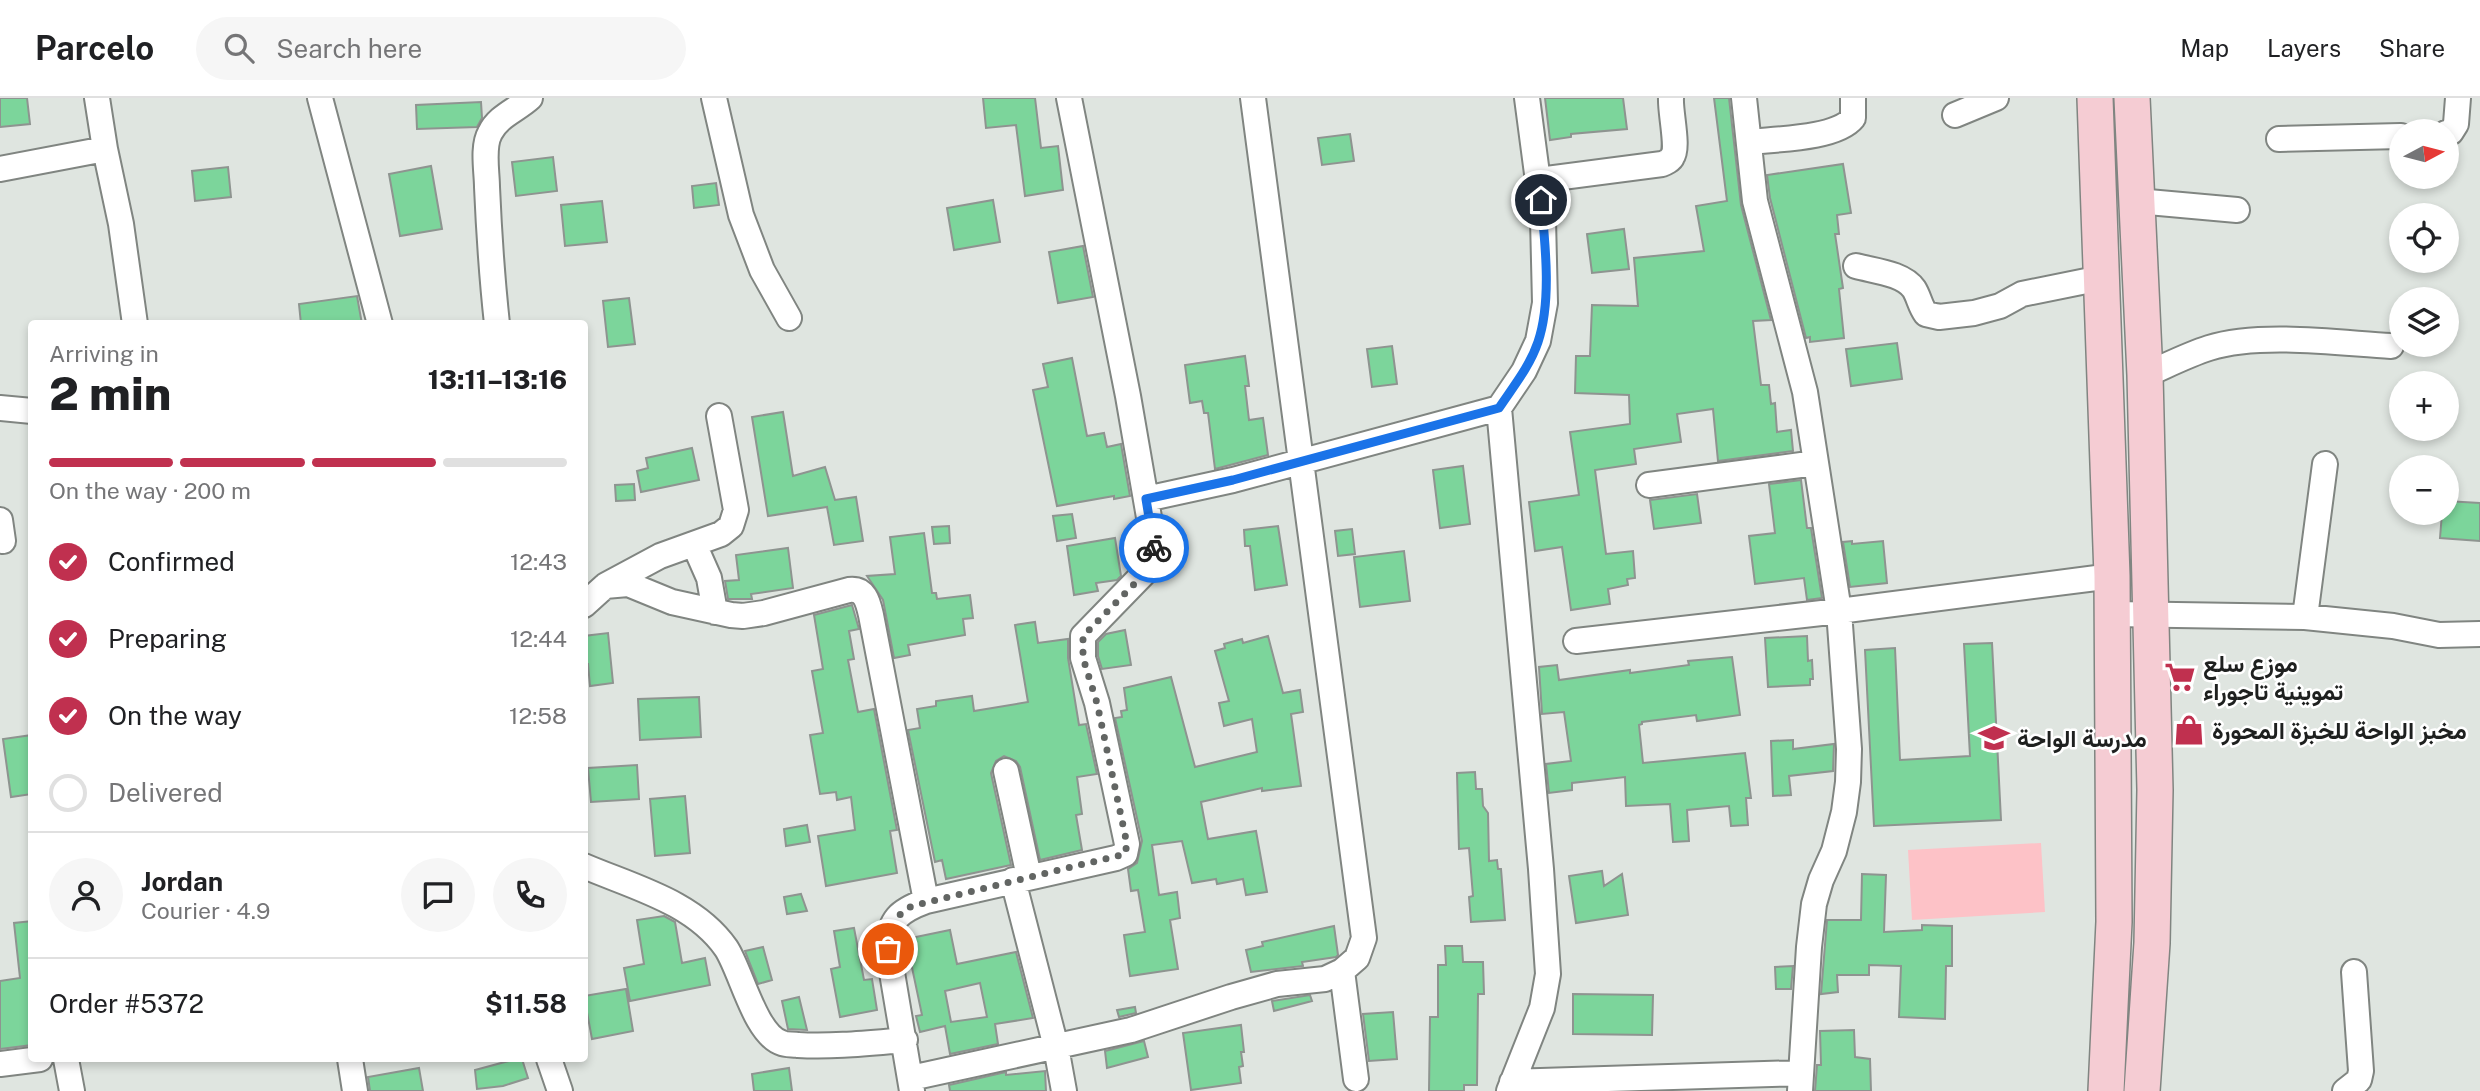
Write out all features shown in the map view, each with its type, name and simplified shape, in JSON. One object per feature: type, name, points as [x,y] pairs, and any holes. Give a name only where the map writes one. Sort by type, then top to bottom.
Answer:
[{"type":"main road","points":[[2095,98],[2113,614],[2114,922],[2106,1091]]},
{"type":"main road","points":[[2132,98],[2144,375],[2155,790],[2152,943],[2141,1091]]},
{"type":"street","points":[[97,98],[121,225],[134,320]]},
{"type":"street","points":[[320,98],[379,320]]},
{"type":"street","points":[[497,320],[490,264],[486,159],[489,134],[504,116],[530,98]]},
{"type":"street","points":[[715,98],[741,215],[762,270],[789,318]]},
{"type":"street","points":[[1069,98],[1128,396],[1155,552],[1152,566],[1083,636],[1083,658],[1097,703],[1127,844],[1125,854],[1115,858],[926,901],[899,914],[889,930],[888,949],[911,1085],[1131,1030],[1231,996],[1277,984],[1325,979],[1342,971],[1357,958],[1364,938],[1254,98]]},
{"type":"street","points":[[1527,98],[1539,180],[1545,303],[1538,341],[1524,371],[1499,408],[1548,974],[1542,1008],[1511,1087],[1800,1082],[1814,904],[1834,851],[1848,782],[1849,749],[1839,611],[1805,392],[1755,201],[1744,98]]},
{"type":"street","points":[[1539,180],[1662,164],[1671,159],[1674,155],[1671,98]]},
{"type":"street","points":[[1749,142],[1822,133],[1847,126],[1853,118],[1853,98]]},
{"type":"street","points":[[1955,115],[1996,98]]},
{"type":"street","points":[[2456,119],[2458,98]]},
{"type":"street","points":[[2279,139],[2389,136]]},
{"type":"street","points":[[0,169],[105,149]]},
{"type":"street","points":[[2137,201],[2237,210]]},
{"type":"street","points":[[1856,266],[1906,280],[1926,314],[1939,317],[1974,313],[2000,306],[2022,294],[2101,278]]},
{"type":"street","points":[[2144,375],[2211,348],[2235,344],[2310,341],[2389,346]]},
{"type":"street","points":[[0,408],[28,411]]},
{"type":"street","points":[[1146,499],[1233,480],[1499,408]]},
{"type":"street","points":[[588,601],[605,586],[660,556],[721,534],[731,526],[736,510],[719,416]]},
{"type":"street","points":[[1649,485],[1816,463]]},
{"type":"street","points":[[2305,618],[2325,464]]},
{"type":"street","points":[[694,544],[706,570],[716,612]]},
{"type":"street","points":[[1576,641],[2112,576]]},
{"type":"street","points":[[605,586],[628,584],[673,602],[743,616],[856,589],[866,598],[926,901]]},
{"type":"street","points":[[2113,614],[2305,618],[2379,624],[2439,635],[2480,634]]},
{"type":"street","points":[[1006,771],[1021,878],[1064,1091]]},
{"type":"street","points":[[588,868],[665,898],[706,927],[727,949],[749,1000],[769,1035],[781,1044],[836,1045],[905,1040]]},
{"type":"street","points":[[1342,971],[1356,1079]]},
{"type":"street","points":[[2345,1091],[2358,1080],[2361,1071],[2354,972]]},
{"type":"street","points":[[0,1064],[28,1060]]},
{"type":"street","points":[[67,1062],[72,1091]]},
{"type":"street","points":[[350,1062],[355,1091]]},
{"type":"street","points":[[550,1062],[560,1091]]},
{"type":"shaded area","points":[[2041,843],[2045,912],[1912,920],[1908,850]]},
{"type":"building","points":[[0,98],[27,98],[30,124],[0,127]]},
{"type":"building","points":[[983,98],[1035,98],[1041,148],[1058,146],[1063,190],[1025,196],[1016,125],[986,128]]},
{"type":"building","points":[[1545,98],[1623,98],[1627,129],[1571,134],[1571,137],[1550,140]]},
{"type":"building","points":[[1714,98],[1729,98],[1741,205],[1771,320],[1753,321],[1761,385],[1769,385],[1771,404],[1775,403],[1777,432],[1791,430],[1793,451],[1718,461],[1713,409],[1677,414],[1681,442],[1634,449],[1636,464],[1595,470],[1606,554],[1633,551],[1635,578],[1627,579],[1628,585],[1608,589],[1610,604],[1571,610],[1562,547],[1535,551],[1529,502],[1579,495],[1570,432],[1630,424],[1629,395],[1575,393],[1576,356],[1590,356],[1592,305],[1638,306],[1634,258],[1704,251],[1696,206],[1727,201]]},
{"type":"building","points":[[481,102],[482,118],[477,127],[417,129],[416,105]]},
{"type":"building","points":[[1350,134],[1354,161],[1322,165],[1318,138]]},
{"type":"building","points":[[553,157],[557,191],[516,196],[512,162]]},
{"type":"building","points":[[1843,164],[1851,213],[1837,215],[1839,234],[1835,234],[1843,288],[1839,289],[1844,338],[1810,342],[1810,337],[1806,338],[1770,198],[1767,175]]},
{"type":"building","points":[[431,166],[442,229],[400,236],[389,174]]},
{"type":"building","points":[[228,167],[231,197],[195,201],[192,171]]},
{"type":"building","points":[[716,183],[719,205],[694,208],[692,186]]},
{"type":"building","points":[[993,200],[1000,242],[954,250],[947,208]]},
{"type":"building","points":[[602,201],[607,242],[565,246],[561,205]]},
{"type":"building","points":[[1624,229],[1629,269],[1592,273],[1587,234]]},
{"type":"building","points":[[1083,246],[1093,297],[1058,303],[1049,252]]},
{"type":"building","points":[[357,296],[361,320],[301,320],[299,304]]},
{"type":"building","points":[[629,298],[635,344],[608,347],[603,301]]},
{"type":"building","points":[[1897,343],[1902,379],[1851,386],[1846,349]]},
{"type":"building","points":[[1392,346],[1397,384],[1372,387],[1367,349]]},
{"type":"building","points":[[1245,356],[1249,386],[1245,386],[1249,420],[1263,418],[1268,455],[1215,469],[1208,413],[1204,413],[1202,401],[1190,403],[1185,365]]},
{"type":"building","points":[[1072,358],[1087,436],[1104,433],[1107,447],[1121,444],[1130,496],[1114,499],[1114,496],[1057,506],[1033,390],[1048,387],[1043,364]]},
{"type":"building","points":[[783,412],[793,476],[825,467],[835,500],[856,497],[863,541],[834,545],[827,507],[768,516],[752,417]]},
{"type":"building","points":[[692,448],[699,480],[641,492],[637,471],[648,468],[646,458]]},
{"type":"building","points":[[1463,466],[1470,524],[1440,528],[1433,470]]},
{"type":"building","points":[[1801,480],[1807,528],[1811,528],[1822,598],[1807,600],[1804,578],[1755,584],[1749,536],[1775,533],[1769,484]]},
{"type":"building","points":[[634,484],[635,500],[616,501],[615,485]]},
{"type":"building","points":[[1697,494],[1701,523],[1654,529],[1650,500]]},
{"type":"building","points":[[2459,502],[2480,503],[2480,541],[2440,538],[2441,525],[2459,525]]},
{"type":"building","points":[[1072,514],[1076,538],[1057,541],[1053,516]]},
{"type":"building","points":[[949,526],[950,543],[934,544],[932,527]]},
{"type":"building","points":[[1278,526],[1287,585],[1255,590],[1250,546],[1245,546],[1244,530]]},
{"type":"building","points":[[1352,529],[1355,554],[1338,556],[1335,531]]},
{"type":"building","points":[[924,533],[932,593],[936,593],[937,599],[970,595],[973,618],[963,619],[965,635],[908,645],[910,655],[894,658],[883,600],[867,576],[895,574],[890,537]]},
{"type":"building","points":[[1115,538],[1121,576],[1117,580],[1096,583],[1098,591],[1074,595],[1067,546]]},
{"type":"building","points":[[1852,541],[1852,544],[1883,541],[1887,583],[1850,587],[1843,542]]},
{"type":"building","points":[[788,548],[793,588],[751,594],[752,599],[728,599],[725,581],[739,580],[736,555]]},
{"type":"building","points":[[1404,551],[1410,601],[1360,607],[1354,557]]},
{"type":"building","points":[[852,605],[859,629],[849,631],[854,659],[848,660],[858,712],[874,709],[897,830],[890,831],[897,873],[826,886],[818,836],[855,830],[851,797],[837,800],[836,792],[820,794],[810,735],[823,733],[812,671],[823,669],[814,615]]},
{"type":"building","points":[[1035,622],[1038,643],[1068,639],[1068,658],[1079,725],[1086,724],[1097,774],[1077,777],[1082,814],[1076,815],[1082,850],[1040,860],[1020,767],[1016,761],[1004,756],[996,761],[991,773],[1011,865],[946,879],[942,860],[935,862],[908,730],[920,728],[917,709],[936,706],[936,701],[972,696],[974,711],[1028,702],[1015,625]]},
{"type":"building","points":[[1125,630],[1131,665],[1102,669],[1098,642],[1106,634]]},
{"type":"building","points":[[608,633],[613,683],[590,686],[588,636]]},
{"type":"building","points":[[1268,636],[1283,693],[1300,690],[1303,712],[1291,714],[1301,786],[1262,791],[1262,788],[1201,802],[1208,839],[1256,831],[1267,892],[1246,895],[1243,879],[1217,884],[1216,879],[1192,883],[1182,841],[1152,845],[1159,895],[1177,892],[1180,918],[1170,920],[1178,969],[1130,976],[1124,935],[1145,932],[1138,890],[1131,891],[1128,869],[1137,863],[1142,841],[1115,718],[1122,717],[1121,711],[1127,710],[1124,688],[1171,677],[1195,767],[1257,752],[1252,719],[1224,726],[1219,703],[1229,701],[1215,651],[1225,648],[1224,644],[1242,639],[1243,643]]},
{"type":"building","points":[[1807,636],[1808,661],[1812,660],[1813,679],[1810,679],[1810,685],[1768,687],[1765,638]]},
{"type":"building","name":"مدرسة الواحة","points":[[1992,643],[2001,820],[1874,826],[1865,650],[1895,648],[1900,760],[1970,756],[1964,644]]},
{"type":"building","points":[[1732,657],[1740,715],[1697,721],[1696,715],[1642,722],[1639,725],[1643,763],[1745,753],[1751,798],[1746,798],[1748,825],[1731,826],[1729,806],[1687,810],[1689,841],[1673,842],[1670,804],[1626,806],[1625,777],[1572,783],[1572,790],[1549,793],[1546,764],[1571,761],[1564,712],[1542,714],[1539,667],[1557,665],[1559,680],[1630,670],[1630,673],[1689,665],[1688,661]]},
{"type":"building","points":[[699,697],[701,737],[640,740],[638,699]]},
{"type":"building","points":[[28,736],[28,795],[11,797],[3,739]]},
{"type":"building","points":[[1793,740],[1793,749],[1834,744],[1833,771],[1789,776],[1791,795],[1773,796],[1771,741]]},
{"type":"building","points":[[637,765],[639,799],[591,802],[588,768]]},
{"type":"building","points":[[1475,772],[1476,789],[1482,789],[1483,806],[1488,813],[1489,861],[1497,860],[1498,869],[1501,869],[1505,920],[1471,922],[1469,897],[1473,896],[1469,848],[1459,849],[1457,773]]},
{"type":"building","points":[[685,796],[690,853],[655,856],[650,799]]},
{"type":"building","points":[[807,825],[810,842],[786,846],[784,829]]},
{"type":"building","points":[[1602,871],[1604,886],[1622,874],[1628,915],[1576,923],[1569,876]]},
{"type":"building","points":[[1862,874],[1886,875],[1884,932],[1922,930],[1922,925],[1952,926],[1952,966],[1946,966],[1945,1019],[1899,1017],[1901,966],[1869,965],[1869,975],[1837,975],[1838,992],[1821,994],[1827,920],[1861,920]]},
{"type":"building","points":[[801,894],[807,911],[787,914],[784,897]]},
{"type":"building","points":[[664,916],[675,922],[682,963],[705,958],[710,985],[630,1001],[624,968],[644,964],[637,920]]},
{"type":"building","points":[[28,921],[28,1046],[0,1049],[0,981],[20,978],[14,923]]},
{"type":"building","points":[[1334,926],[1338,955],[1336,957],[1302,962],[1303,966],[1251,972],[1246,950],[1263,946],[1262,942]]},
{"type":"building","points":[[854,928],[864,980],[872,979],[877,1010],[840,1017],[831,969],[840,967],[834,931]]},
{"type":"building","points":[[950,930],[957,964],[1016,952],[1033,1018],[995,1024],[998,1044],[950,1054],[945,1026],[920,1032],[916,1016],[922,1015],[906,939]],"holes":[[[980,983],[987,1017],[951,1022],[945,991]]]},
{"type":"building","points":[[1445,946],[1462,946],[1463,962],[1483,962],[1484,994],[1478,994],[1477,1085],[1464,1085],[1464,1091],[1429,1091],[1430,1017],[1438,1017],[1438,965],[1446,965]]},
{"type":"building","points":[[763,947],[772,980],[758,984],[745,951]]},
{"type":"building","points":[[1793,966],[1791,989],[1776,989],[1775,967]]},
{"type":"building","points":[[626,989],[633,1031],[592,1039],[588,995]]},
{"type":"building","points":[[1573,994],[1653,995],[1652,1035],[1573,1034]]},
{"type":"building","points":[[1310,995],[1312,1001],[1274,1011],[1272,1001]]},
{"type":"building","points":[[799,997],[807,1030],[788,1029],[782,1001]]},
{"type":"building","points":[[1135,1007],[1136,1013],[1119,1017],[1117,1010]]},
{"type":"building","points":[[1393,1012],[1397,1059],[1369,1061],[1363,1014]]},
{"type":"building","points":[[1241,1025],[1244,1052],[1241,1052],[1243,1066],[1239,1067],[1241,1083],[1191,1090],[1183,1033]]},
{"type":"building","points":[[1854,1030],[1855,1057],[1870,1059],[1871,1091],[1815,1091],[1817,1065],[1821,1065],[1820,1031]]},
{"type":"building","points":[[1144,1041],[1148,1057],[1107,1068],[1105,1051]]},
{"type":"building","points":[[505,1062],[523,1062],[528,1078],[503,1086],[477,1089],[475,1070]]},
{"type":"building","points":[[419,1068],[423,1091],[370,1091],[368,1077]]},
{"type":"building","points":[[789,1068],[792,1091],[754,1091],[752,1074]]},
{"type":"building","points":[[1045,1071],[1046,1091],[950,1091],[949,1085],[1006,1072],[1006,1075]]},
{"type":"way so far","points":[[888,949],[889,930],[899,914],[912,906],[1125,854],[1127,844],[1097,703],[1083,658],[1083,636],[1152,566],[1154,548]]},
{"type":"place","name":"موزع سلع تموينية تاجوراء","points":[[2180,677]]},
{"type":"place","name":"مخبز الواحة للخبزة المحورة","points":[[2189,730]]},
{"type":"place","name":"مدرسة الواحة","points":[[1994,738]]},
{"type":"route","points":[[1154,548],[1146,499],[1233,480],[1499,408],[1524,371],[1538,341],[1545,303],[1541,200]]}]
